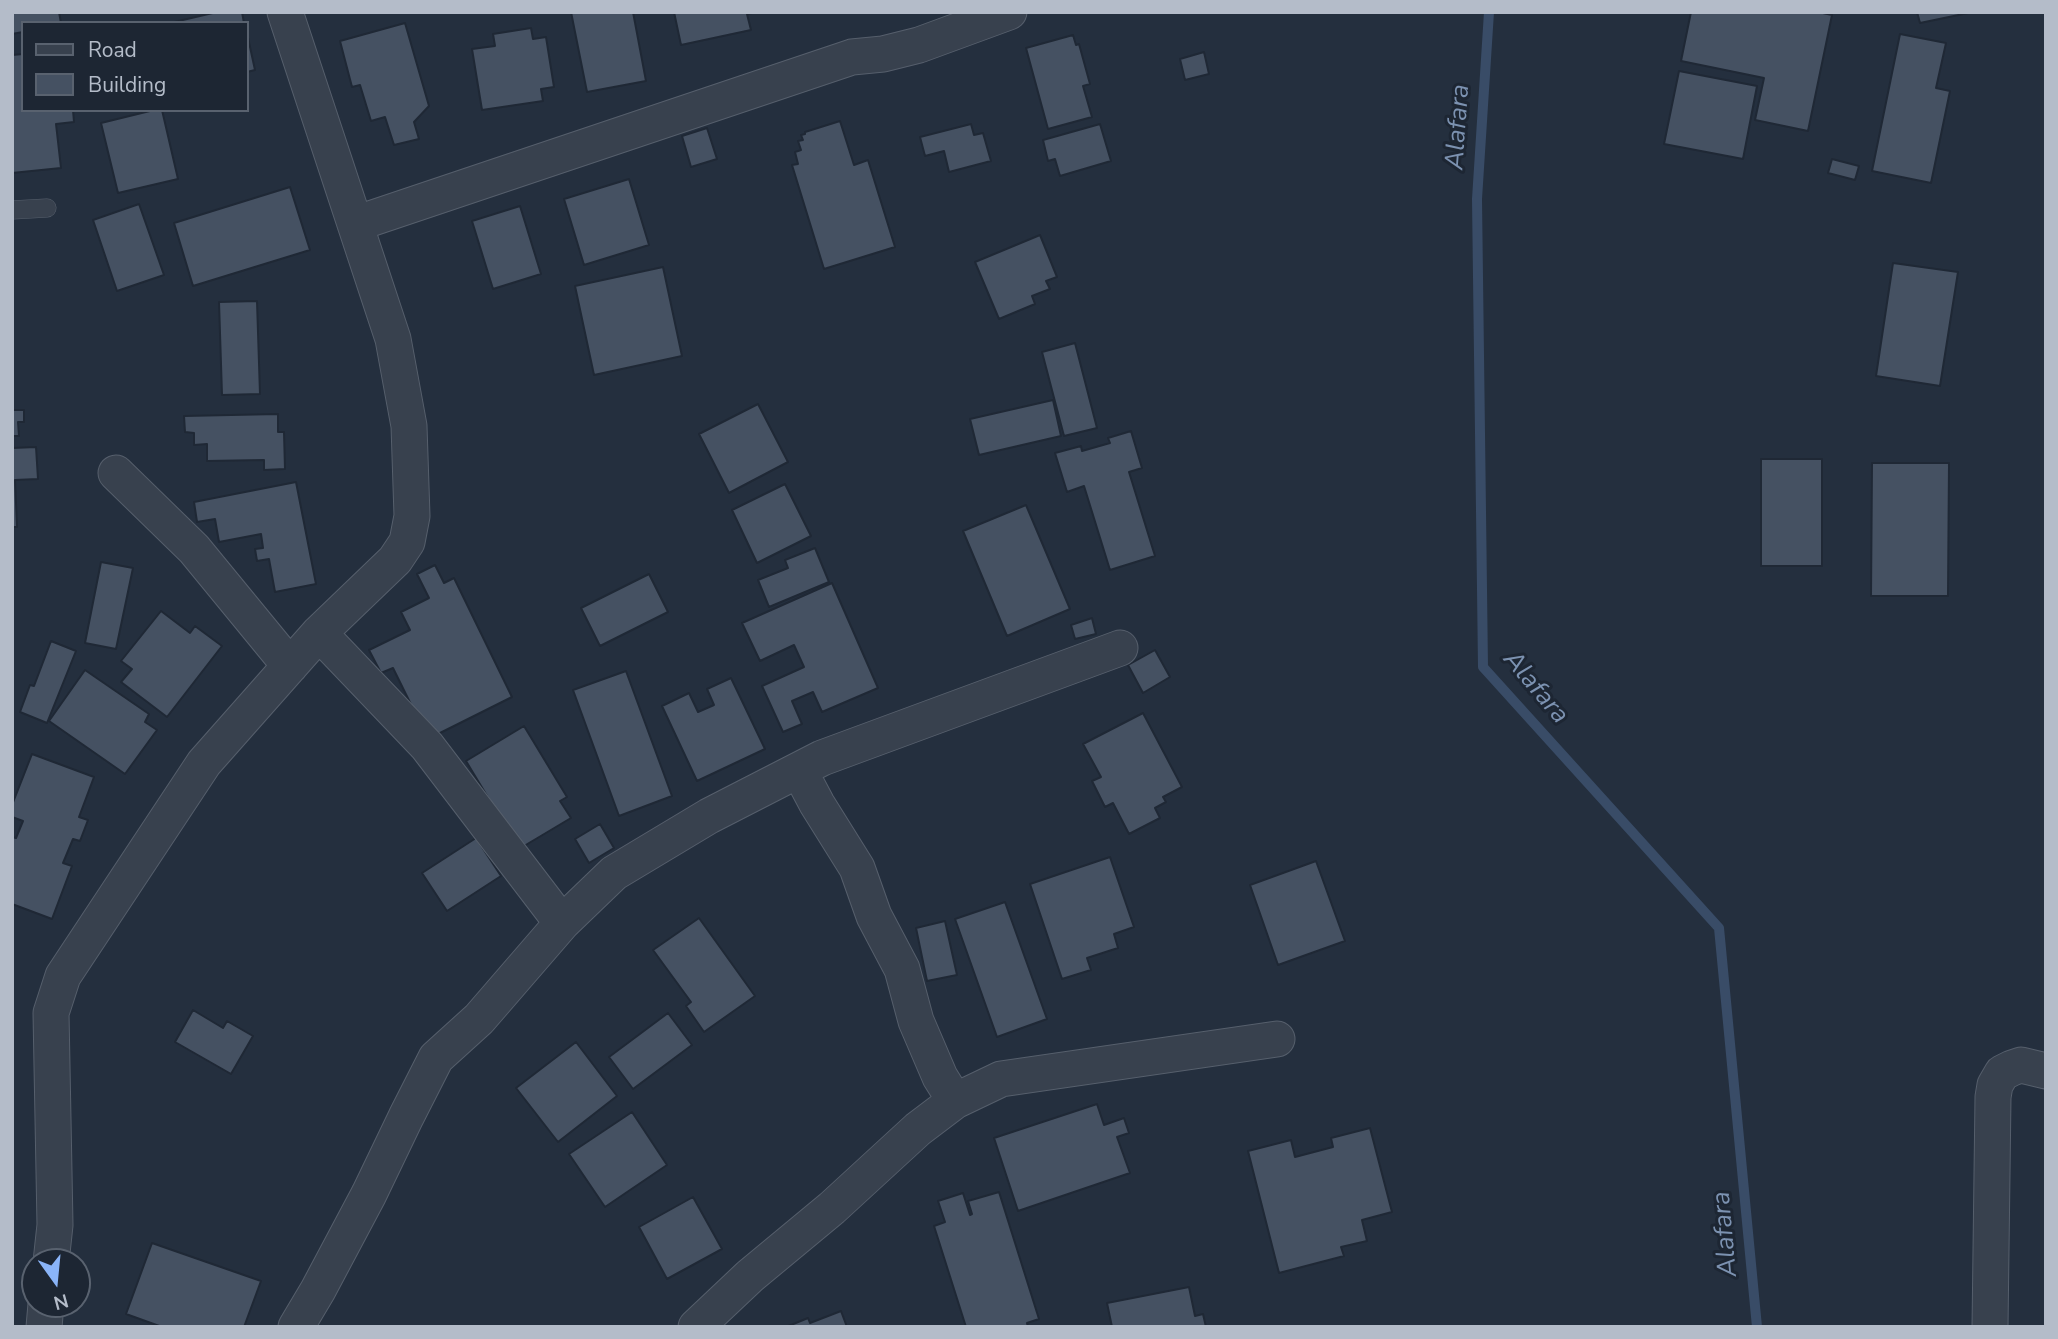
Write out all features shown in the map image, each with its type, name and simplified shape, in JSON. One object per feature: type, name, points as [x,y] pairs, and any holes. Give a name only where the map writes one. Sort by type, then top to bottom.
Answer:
[{"type":"street","points":[[53,1248],[55,1225],[51,1013],[63,976],[108,904],[204,763],[319,634],[395,560],[407,542],[412,516],[409,426],[393,339],[285,12]]},
{"type":"street","points":[[355,224],[852,57],[883,54],[919,45],[1009,12]]},
{"type":"street","points":[[116,473],[194,550],[290,666]]},
{"type":"street","points":[[319,634],[427,746],[562,923]]},
{"type":"street","points":[[296,1327],[363,1206],[436,1058],[479,1019],[562,923],[614,873],[709,816],[822,758],[1120,648]]},
{"type":"street","points":[[799,770],[856,867],[874,916],[902,968],[916,1021],[940,1077],[954,1101]]},
{"type":"street","points":[[696,1327],[750,1276],[832,1208],[918,1129],[954,1101],[1001,1079],[1277,1039]]},
{"type":"street","points":[[1990,1327],[1995,1086],[2002,1073],[2021,1065],[2046,1071]]},
{"type":"lane","points":[[12,210],[47,208]]},
{"type":"building","points":[[12,12],[59,12],[61,21],[21,21],[21,32],[12,34]]},
{"type":"building","points":[[217,12],[242,12],[244,21],[179,21]]},
{"type":"building","points":[[571,12],[633,12],[646,81],[587,92]]},
{"type":"building","points":[[674,12],[756,12],[747,14],[751,30],[681,45]]},
{"type":"building","points":[[1691,12],[1818,12],[1832,15],[1808,131],[1755,120],[1764,78],[1681,61]]},
{"type":"building","points":[[1917,12],[1973,12],[1920,23]]},
{"type":"building","points":[[405,23],[429,106],[414,122],[419,139],[394,145],[385,117],[371,121],[360,85],[352,87],[340,41]]},
{"type":"building","points":[[531,28],[533,39],[546,37],[554,87],[541,89],[543,101],[482,110],[472,49],[495,46],[493,34]]},
{"type":"building","points":[[1900,34],[1946,43],[1936,88],[1950,91],[1931,183],[1872,171]]},
{"type":"building","points":[[1073,35],[1076,45],[1079,44],[1090,84],[1083,86],[1092,117],[1048,129],[1026,48]]},
{"type":"building","points":[[248,38],[255,70],[248,72]]},
{"type":"building","points":[[1204,52],[1209,74],[1185,80],[1180,59]]},
{"type":"building","points":[[21,54],[21,112],[73,112],[74,122],[56,124],[61,168],[12,173],[12,55]]},
{"type":"building","points":[[1679,71],[1757,86],[1743,159],[1664,144]]},
{"type":"building","points":[[146,112],[162,112],[178,179],[118,193],[101,123]]},
{"type":"building","points":[[840,121],[854,165],[868,160],[895,247],[824,269],[792,165],[798,164],[795,152],[801,150],[798,141],[803,140],[801,135]]},
{"type":"building","points":[[971,124],[974,135],[983,133],[991,161],[949,172],[944,151],[925,156],[920,137]]},
{"type":"building","points":[[1100,124],[1111,161],[1060,176],[1055,159],[1048,161],[1043,140]]},
{"type":"building","points":[[707,128],[717,159],[691,167],[682,136]]},
{"type":"building","points":[[1832,159],[1859,166],[1855,180],[1828,173]]},
{"type":"building","points":[[629,179],[649,245],[584,265],[564,199]]},
{"type":"building","points":[[290,187],[310,250],[193,286],[174,223]]},
{"type":"building","points":[[139,204],[164,275],[117,291],[93,220]]},
{"type":"building","points":[[520,206],[541,274],[493,289],[472,221]]},
{"type":"building","points":[[1040,235],[1057,277],[1046,281],[1050,289],[1032,296],[1035,304],[999,319],[975,262]]},
{"type":"building","points":[[1893,263],[1958,272],[1940,386],[1876,376]]},
{"type":"building","points":[[663,267],[682,356],[594,375],[575,286]]},
{"type":"building","points":[[257,301],[260,394],[222,395],[219,302]]},
{"type":"building","points":[[1075,343],[1097,428],[1064,436],[1042,352]]},
{"type":"building","points":[[1053,400],[1061,436],[979,455],[970,419]]},
{"type":"building","points":[[758,404],[788,462],[729,493],[699,434]]},
{"type":"building","points":[[12,410],[24,410],[24,422],[18,422],[19,436],[12,436]]},
{"type":"building","points":[[278,414],[278,432],[284,432],[285,469],[264,470],[264,460],[207,461],[207,444],[194,445],[194,433],[185,432],[184,416]]},
{"type":"building","points":[[1131,431],[1142,468],[1129,472],[1155,556],[1110,570],[1084,486],[1067,492],[1055,453],[1081,446],[1082,451],[1110,443],[1108,438]]},
{"type":"building","points":[[36,447],[38,479],[15,480],[17,527],[12,527],[12,448]]},
{"type":"building","points":[[1761,459],[1822,459],[1822,566],[1761,566]]},
{"type":"building","points":[[1872,463],[1949,463],[1948,596],[1871,596]]},
{"type":"building","points":[[296,482],[316,584],[275,592],[269,559],[257,561],[255,549],[263,548],[261,534],[219,542],[215,519],[197,522],[194,502]]},
{"type":"building","points":[[785,484],[811,536],[757,563],[732,510]]},
{"type":"building","points":[[1026,505],[1070,609],[1007,636],[963,531]]},
{"type":"building","points":[[815,548],[829,582],[769,607],[758,580],[788,568],[785,560]]},
{"type":"building","points":[[101,562],[133,568],[116,649],[85,643]]},
{"type":"building","points":[[435,565],[444,583],[454,578],[512,697],[428,739],[393,668],[381,673],[369,650],[410,630],[401,612],[429,598],[417,574]]},
{"type":"building","points":[[649,574],[668,612],[600,646],[581,608]]},
{"type":"building","points":[[832,583],[878,688],[822,712],[813,692],[792,701],[802,724],[783,732],[762,686],[804,667],[794,645],[760,661],[742,623]]},
{"type":"building","points":[[161,611],[190,633],[195,626],[222,646],[167,717],[121,682],[132,669],[121,661]]},
{"type":"building","points":[[1092,618],[1096,634],[1075,639],[1071,625]]},
{"type":"building","points":[[51,641],[76,651],[47,723],[20,712],[30,685],[34,686]]},
{"type":"building","points":[[1155,650],[1170,677],[1143,693],[1128,665]]},
{"type":"building","points":[[85,670],[149,714],[145,722],[157,730],[125,774],[49,721]]},
{"type":"building","points":[[626,671],[672,796],[619,816],[573,690]]},
{"type":"building","points":[[731,678],[765,749],[697,781],[662,706],[689,693],[698,712],[714,705],[707,689]]},
{"type":"building","points":[[1143,713],[1182,787],[1163,797],[1166,802],[1155,808],[1160,818],[1129,834],[1113,803],[1105,807],[1092,781],[1101,777],[1083,744]]},
{"type":"building","points":[[524,726],[567,797],[560,801],[571,818],[519,849],[466,761]]},
{"type":"building","points":[[32,754],[94,777],[79,817],[88,820],[80,841],[73,839],[63,863],[72,866],[52,919],[12,904],[12,837],[16,838],[23,821],[12,817],[12,805]]},
{"type":"building","points":[[600,824],[614,848],[589,863],[575,839]]},
{"type":"building","points":[[476,838],[501,876],[447,911],[422,873]]},
{"type":"building","points":[[1110,857],[1134,927],[1114,934],[1118,948],[1087,958],[1091,970],[1062,979],[1030,884]]},
{"type":"building","points":[[1316,861],[1345,941],[1278,965],[1250,885]]},
{"type":"building","points":[[1005,902],[1047,1019],[997,1037],[955,919]]},
{"type":"building","points":[[699,918],[755,996],[704,1032],[686,1006],[691,1002],[653,950]]},
{"type":"building","points":[[945,921],[957,975],[927,981],[916,928]]},
{"type":"building","points":[[193,1010],[223,1028],[227,1021],[253,1036],[231,1074],[175,1042]]},
{"type":"building","points":[[668,1013],[692,1045],[633,1089],[609,1057]]},
{"type":"building","points":[[576,1042],[617,1096],[558,1142],[516,1088]]},
{"type":"building","points":[[1097,1104],[1104,1125],[1124,1118],[1129,1133],[1117,1137],[1130,1173],[1018,1211],[994,1138]]},
{"type":"building","points":[[632,1112],[667,1165],[605,1207],[569,1154]]},
{"type":"building","points":[[1370,1128],[1392,1212],[1362,1220],[1367,1241],[1341,1247],[1344,1256],[1279,1273],[1248,1151],[1291,1140],[1295,1157],[1333,1147],[1331,1138]]},
{"type":"building","points":[[999,1192],[1039,1319],[1027,1323],[1028,1327],[966,1327],[934,1226],[945,1222],[938,1201],[963,1193],[970,1215],[972,1214],[968,1201]]},
{"type":"building","points":[[693,1197],[722,1249],[667,1279],[639,1227]]},
{"type":"building","points":[[152,1243],[261,1281],[244,1327],[162,1327],[126,1314]]},
{"type":"building","points":[[1189,1287],[1195,1316],[1203,1314],[1206,1327],[1112,1327],[1107,1303]]},
{"type":"building","points":[[841,1311],[847,1327],[786,1327],[808,1318],[810,1323]]},
{"type":"waterway","name":"Alafara","points":[[1489,12],[1477,199],[1483,667],[1719,928],[1757,1327]]}]
